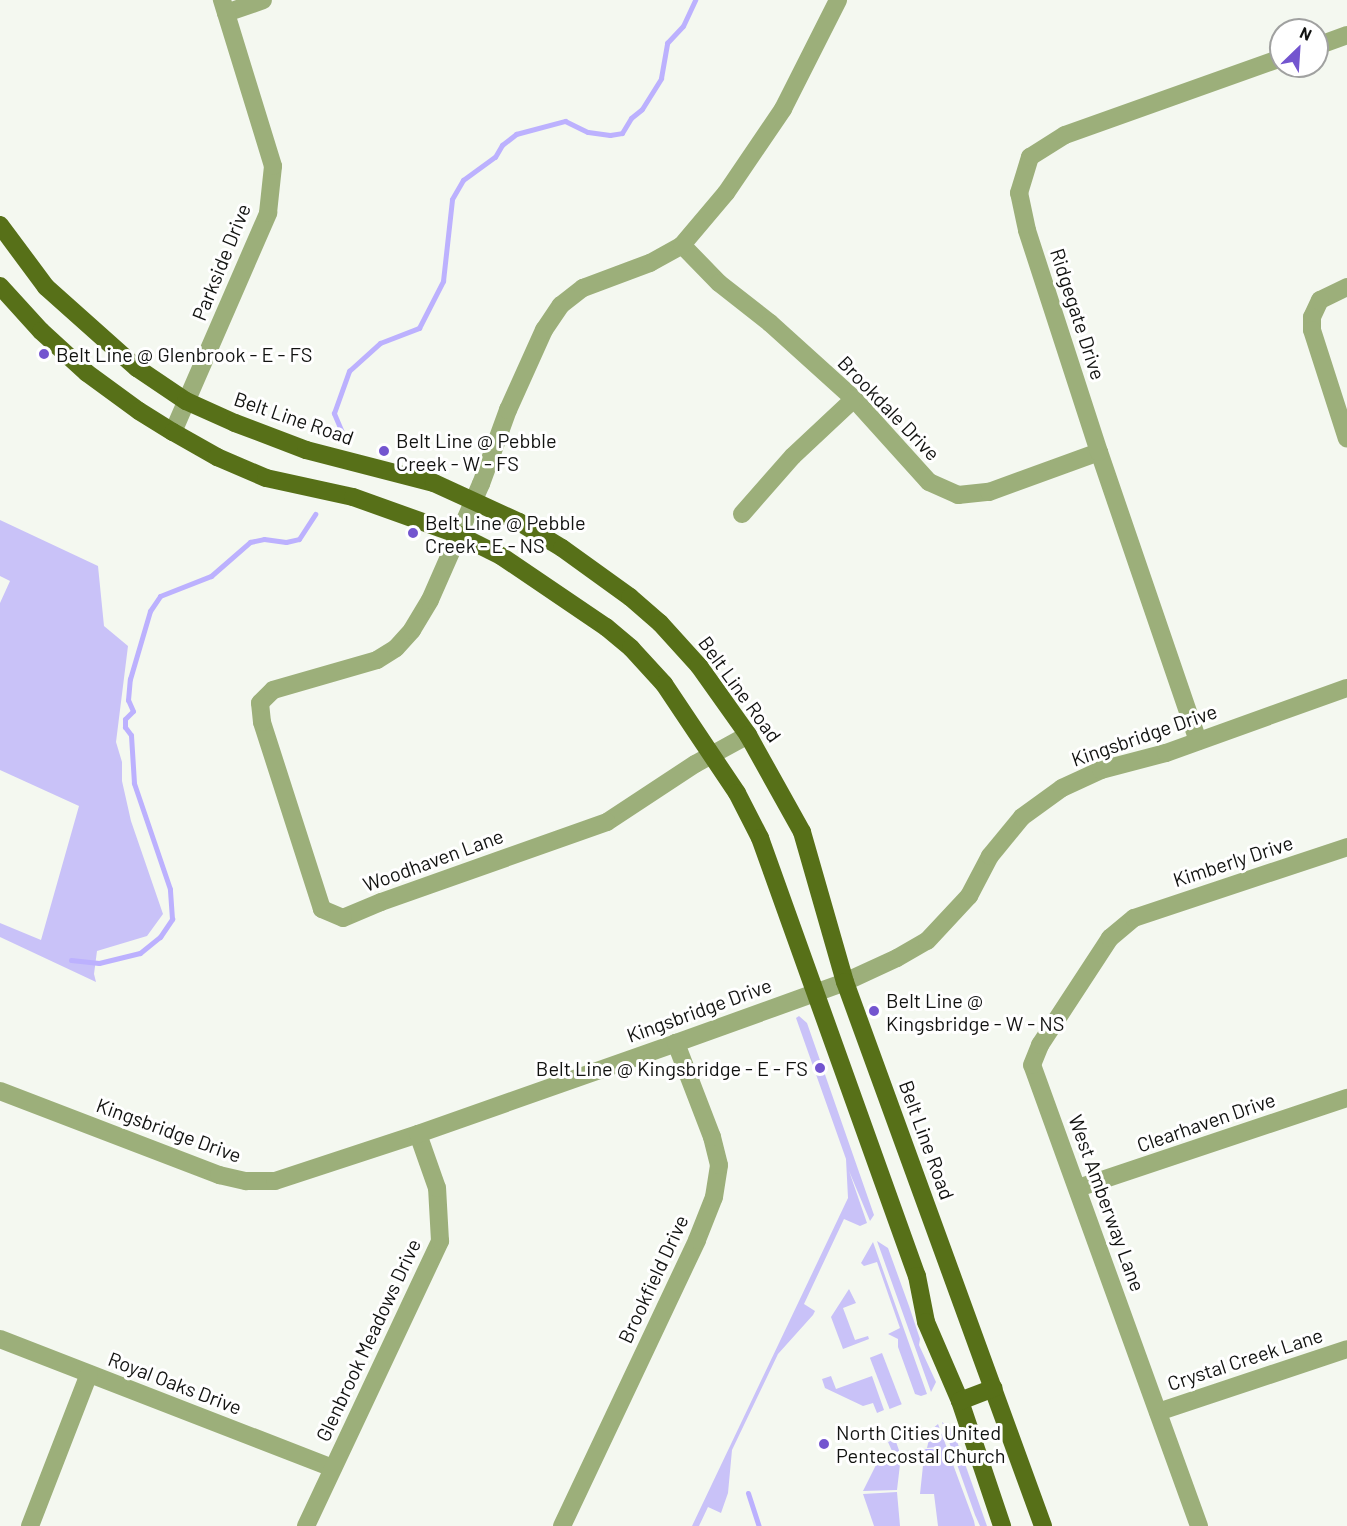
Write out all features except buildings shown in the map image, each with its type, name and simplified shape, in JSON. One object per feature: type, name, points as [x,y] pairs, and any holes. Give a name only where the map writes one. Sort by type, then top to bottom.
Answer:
[{"type":"main road","name":"Belt Line Road","points":[[0,225],[46,286],[137,368],[186,401],[235,423],[306,450],[434,483],[519,522],[562,548],[630,597],[687,652],[748,735],[775,778],[802,832],[845,982],[1043,1526]]},
{"type":"main road","points":[[0,286],[40,331],[87,373],[173,432],[217,457],[266,478],[353,496],[459,535],[501,556],[606,627],[631,648],[664,684],[713,755],[760,838],[917,1276],[927,1322],[960,1401],[1002,1526]]},
{"type":"main road","points":[[960,1401],[994,1388]]},
{"type":"street","points":[[224,6],[263,0]]},
{"type":"street","points":[[459,535],[527,366],[544,330],[561,305],[583,288],[650,263],[682,245],[726,193],[783,109],[838,0]]},
{"type":"street","name":"Parkside Drive","points":[[173,432],[268,213],[273,166],[224,6]]},
{"type":"street","points":[[1329,42],[1347,35]]},
{"type":"street","name":"Ridgegate Drive","points":[[1198,741],[1099,452],[1027,230],[1019,193],[1030,157],[1065,135],[1269,62]]},
{"type":"street","name":"Brookdale Drive","points":[[682,245],[719,283],[770,323],[854,399],[929,482],[958,495],[989,492],[1099,452]]},
{"type":"street","points":[[1347,286],[1320,300],[1312,317],[1312,324],[1347,439]]},
{"type":"street","points":[[742,514],[793,456],[854,399]]},
{"type":"street","name":"Woodhaven Lane","points":[[459,535],[430,600],[412,630],[396,648],[377,660],[273,690],[260,703],[262,722],[322,909],[343,918],[381,902],[607,822],[748,735]]},
{"type":"street","name":"Kingsbridge Drive","points":[[0,1091],[219,1175],[246,1180],[274,1181],[418,1134],[845,982],[927,941],[969,896],[990,856],[1022,817],[1062,788],[1101,770],[1166,753],[1347,688]]},
{"type":"street","name":"Kimberly Drive","points":[[1134,918],[1347,847]]},
{"type":"street","name":"West Amberway Lane","points":[[1134,918],[1110,938],[1040,1045],[1032,1065],[1199,1526]]},
{"type":"street","name":"Brookfield Drive","points":[[562,1526],[697,1240],[714,1197],[719,1165],[712,1137],[676,1043]]},
{"type":"street","name":"Clearhaven Drive","points":[[1078,1188],[1347,1098]]},
{"type":"street","name":"Glenbrook Meadows Drive","points":[[306,1526],[440,1241],[437,1188],[418,1134]]},
{"type":"street","name":"Royal Oaks Drive","points":[[0,1339],[333,1468]]},
{"type":"street","name":"Crystal Creek Lane","points":[[1158,1412],[1347,1349]]},
{"type":"street","points":[[30,1526],[89,1374]]},
{"type":"shaded area","points":[[0,520],[98,566],[104,626],[128,646],[116,742],[122,762],[122,781],[131,821],[163,914],[147,936],[97,951],[94,974],[96,982],[0,937],[0,923],[41,940],[79,806],[0,770],[0,603],[10,581],[0,576]]},
{"type":"shaded area","points":[[799,1016],[807,1023],[874,1215],[870,1221],[849,1171],[867,1223],[860,1226],[844,1219],[804,1304],[815,1311],[778,1354],[732,1450],[728,1493],[721,1513],[708,1507],[699,1526],[692,1526],[848,1198],[846,1159],[796,1018]]},
{"type":"shaded area","points":[[877,1241],[888,1248],[909,1306],[920,1339],[919,1345],[936,1382],[931,1392]]},
{"type":"shaded area","points":[[873,1242],[927,1394],[921,1396],[915,1394],[898,1347],[898,1339],[888,1334],[900,1328],[877,1262],[864,1266],[861,1263]]},
{"type":"shaded area","points":[[849,1289],[856,1303],[843,1308],[855,1340],[868,1336],[869,1339],[843,1349],[831,1317]]},
{"type":"shaded area","points":[[882,1353],[902,1404],[890,1409],[870,1358]]},
{"type":"shaded area","points":[[831,1376],[836,1389],[872,1376],[884,1410],[877,1413],[873,1403],[863,1406],[825,1388],[822,1379]]},
{"type":"shaded area","points":[[942,1422],[953,1430],[987,1526],[980,1526],[975,1515]]},
{"type":"shaded area","points":[[938,1424],[975,1526],[938,1526],[934,1494],[920,1494],[924,1456],[940,1455],[937,1447],[927,1448],[931,1430]]},
{"type":"shaded area","points":[[895,1439],[901,1456],[897,1490],[863,1491],[881,1455],[892,1451],[888,1442]]},
{"type":"shaded area","points":[[897,1492],[900,1526],[874,1526],[863,1494]]},
{"type":"waterway","points":[[344,437],[334,413],[349,371],[380,343],[419,328],[443,281],[452,199],[463,180],[495,157],[502,145],[516,134],[565,121],[588,132],[610,135],[622,133],[631,118],[642,109],[661,78],[667,43],[683,26],[695,0]]},
{"type":"waterway","points":[[71,960],[99,963],[140,953],[160,937],[172,919],[170,889],[134,783],[131,735],[125,727],[125,719],[133,711],[128,700],[130,679],[150,611],[160,596],[211,576],[250,542],[264,539],[286,542],[299,539],[315,514]]},
{"type":"waterway","points":[[926,1451],[935,1451]]},
{"type":"waterway","points":[[748,1493],[759,1526]]},
{"type":"place","name":"Belt Line @ Glenbrook - E - FS","points":[[44,354]]},
{"type":"place","name":"Belt Line @ Pebble Creek - W - FS","points":[[384,451]]},
{"type":"place","name":"Belt Line @ Pebble Creek - E - NS","points":[[413,533]]},
{"type":"place","name":"Belt Line @ Kingsbridge - W - NS","points":[[874,1011]]},
{"type":"place","name":"Belt Line @ Kingsbridge - E - FS","points":[[820,1068]]},
{"type":"place","name":"North Cities United Pentecostal Church","points":[[824,1444]]}]
